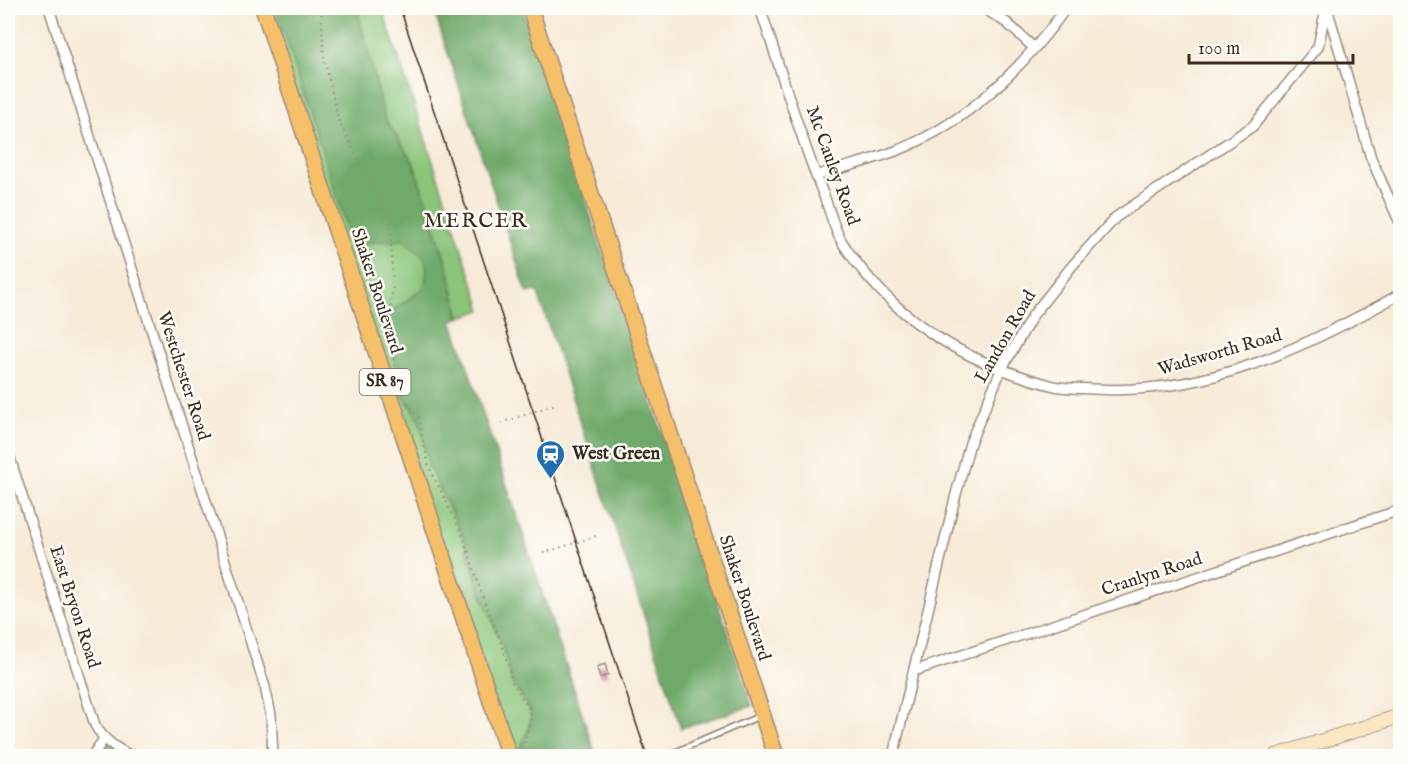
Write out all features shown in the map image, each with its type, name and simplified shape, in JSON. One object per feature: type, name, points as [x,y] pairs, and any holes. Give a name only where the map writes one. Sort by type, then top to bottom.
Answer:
[{"type":"main road","name":"Shaker Boulevard","points":[[263,8],[515,755]]},
{"type":"main road","name":"Shaker Boulevard","points":[[530,8],[776,756]]},
{"type":"main road","points":[[1276,756],[1401,716]]},
{"type":"street","name":"Westchester Road","points":[[49,8],[267,693],[273,728],[273,756]]},
{"type":"street","name":"Mc Cauley Road","points":[[760,8],[816,176],[842,241],[869,277],[897,307],[926,332],[1001,370]]},
{"type":"street","points":[[983,8],[1007,23],[1034,48]]},
{"type":"street","points":[[816,176],[908,146],[954,121],[1013,73],[1066,8]]},
{"type":"street","points":[[1326,8],[1371,158],[1401,224]]},
{"type":"street","name":"Landon Road","points":[[893,756],[948,521],[970,443],[1001,370],[1033,315],[1072,266],[1116,218],[1253,126],[1318,47],[1326,8]]},
{"type":"street","points":[[1394,8],[1401,8]]},
{"type":"street","name":"Wadsworth Road","points":[[1001,370],[1056,387],[1151,390],[1250,365],[1304,345],[1401,294]]},
{"type":"street","name":"East Bryon Road","points":[[8,452],[92,715],[104,739]]},
{"type":"street","name":"Cranlyn Road","points":[[914,671],[1401,510]]},
{"type":"street","points":[[92,756],[104,739],[131,756]]},
{"type":"lane","points":[[666,756],[762,715]]},
{"type":"lane","points":[[535,756],[553,754],[567,756]]},
{"type":"path","points":[[321,8],[324,58],[339,122],[390,219],[393,286],[388,334],[397,372]]},
{"type":"path","points":[[405,401],[418,416],[429,467],[463,536],[480,590],[503,648],[512,682],[530,710],[531,718],[521,747],[515,755]]},
{"type":"path","points":[[501,423],[556,404]]},
{"type":"path","points":[[543,553],[600,535]]},
{"type":"green space","points":[[263,8],[382,8],[482,310],[452,320],[596,756],[509,756]]},
{"type":"green space","points":[[276,8],[357,8],[385,119],[413,162],[446,261],[460,317],[452,320],[596,756],[523,756],[521,747],[529,728],[530,710],[512,682],[503,648],[480,590],[463,536],[429,467],[418,416],[399,390],[396,363],[388,334],[390,312],[424,288],[427,265],[422,256],[404,240],[353,246]]},
{"type":"green space","points":[[433,8],[522,8],[752,706],[681,728],[537,291],[527,293]]},
{"type":"green space","points":[[104,739],[131,756],[92,756]]},
{"type":"building","points":[[605,664],[608,675],[600,678],[597,667]]},
{"type":"tram line","points":[[400,8],[647,756]]},
{"type":"place","name":"West Green","points":[[551,480]]},
{"type":"district","name":"MERCER","points":[[476,221]]}]
